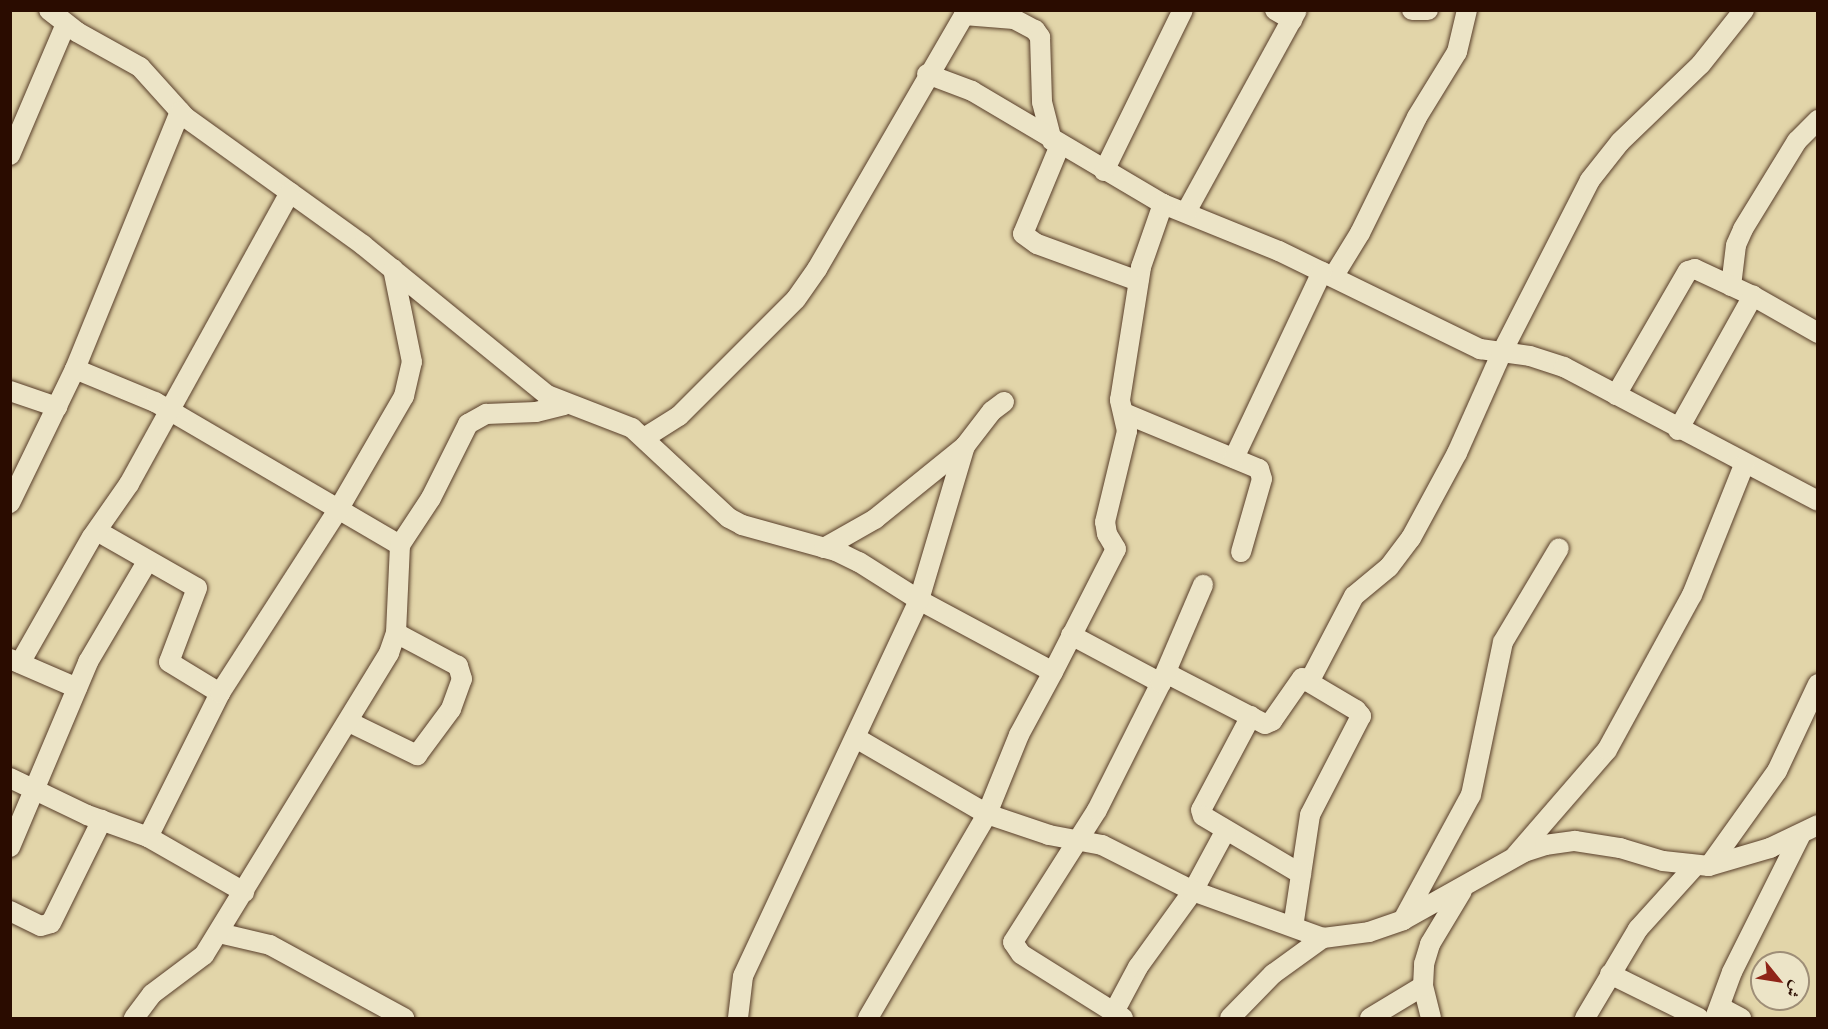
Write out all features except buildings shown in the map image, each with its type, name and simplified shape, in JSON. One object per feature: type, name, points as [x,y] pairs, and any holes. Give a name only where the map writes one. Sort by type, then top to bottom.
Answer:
[{"type":"street","points":[[49,10],[66,24],[140,67],[180,112],[393,269],[538,388],[564,405],[611,418],[644,438],[689,478],[714,506],[742,525],[824,548],[859,561],[919,600],[1053,672]]},
{"type":"street","points":[[1104,171],[1183,10]]},
{"type":"street","points":[[1412,10],[1428,10]]},
{"type":"street","points":[[1234,458],[1328,275],[1360,233],[1417,117],[1457,52],[1467,10]]},
{"type":"street","points":[[1309,682],[1354,596],[1389,567],[1411,538],[1457,453],[1501,354],[1603,161],[1680,88],[1744,10]]},
{"type":"street","points":[[644,438],[679,416],[796,299],[817,269],[927,74],[965,13],[1014,19],[1035,30],[1040,37],[1042,102],[1056,143],[1023,234],[1037,244],[1138,282]]},
{"type":"street","points":[[1186,212],[1288,14]]},
{"type":"street","points":[[10,155],[66,24]]},
{"type":"street","points":[[927,74],[972,91],[1056,143],[1163,204],[1328,275],[1480,349],[1546,360],[1616,395],[1744,465],[1818,501]]},
{"type":"street","points":[[10,503],[75,369],[180,112]]},
{"type":"street","points":[[1731,286],[1736,245],[1743,229],[1790,150],[1818,120]]},
{"type":"street","points":[[77,688],[15,661],[129,484],[290,192]]},
{"type":"street","points":[[868,1018],[987,814],[1015,745],[1116,549],[1107,534],[1105,522],[1127,430],[1120,400],[1138,282],[1163,204]]},
{"type":"street","points":[[148,837],[220,693],[338,510],[411,379],[412,362],[393,269]]},
{"type":"street","points":[[1616,395],[1688,271],[1695,269],[1753,296],[1818,333]]},
{"type":"street","points":[[1678,430],[1753,296]]},
{"type":"street","points":[[75,369],[168,410],[400,545]]},
{"type":"street","points":[[10,391],[57,407]]},
{"type":"street","points":[[824,548],[868,523],[965,446],[992,411],[1004,402]]},
{"type":"street","points":[[134,1018],[152,994],[195,965],[219,933],[389,653],[396,633],[400,545],[431,498],[468,424],[486,414],[536,412],[564,405]]},
{"type":"street","points":[[1124,413],[1234,458],[1262,474],[1241,552]]},
{"type":"street","points":[[738,1018],[743,976],[919,600],[965,446]]},
{"type":"street","points":[[1512,859],[1607,750],[1692,595],[1744,465]]},
{"type":"street","points":[[97,531],[147,562],[197,588],[169,662],[220,693]]},
{"type":"street","points":[[1403,920],[1472,795],[1503,642],[1559,548]]},
{"type":"street","points":[[10,847],[37,792],[88,662],[147,562]]},
{"type":"street","points":[[1203,585],[1163,678],[1097,810],[1013,942],[1021,954],[1118,1015],[1138,968],[1193,891],[1226,830]]},
{"type":"street","points":[[348,722],[417,755],[451,709],[462,679],[458,666],[396,633]]},
{"type":"street","points":[[1071,635],[1163,678],[1269,723],[1298,679],[1309,682],[1356,710],[1360,716],[1316,799],[1293,927]]},
{"type":"street","points":[[1585,1018],[1638,928],[1702,866],[1777,771],[1818,684]]},
{"type":"street","points":[[1251,716],[1202,804],[1203,816],[1301,874]]},
{"type":"street","points":[[856,738],[987,814],[1049,835],[1078,838],[1102,845],[1193,891],[1323,938]]},
{"type":"street","points":[[10,778],[102,820],[148,837],[244,892]]},
{"type":"street","points":[[10,911],[40,926],[51,923],[102,820]]},
{"type":"street","points":[[1230,1018],[1281,967],[1323,938],[1369,932],[1403,920],[1463,889],[1512,859],[1545,845],[1575,841],[1702,866],[1770,848],[1809,829]]},
{"type":"street","points":[[1741,1018],[1718,1012],[1732,972],[1809,829]]},
{"type":"street","points":[[1431,1018],[1423,986],[1431,944],[1463,889]]},
{"type":"street","points":[[219,933],[270,945],[404,1018]]},
{"type":"street","points":[[1610,974],[1700,1018]]},
{"type":"street","points":[[1370,1018],[1423,986]]}]
